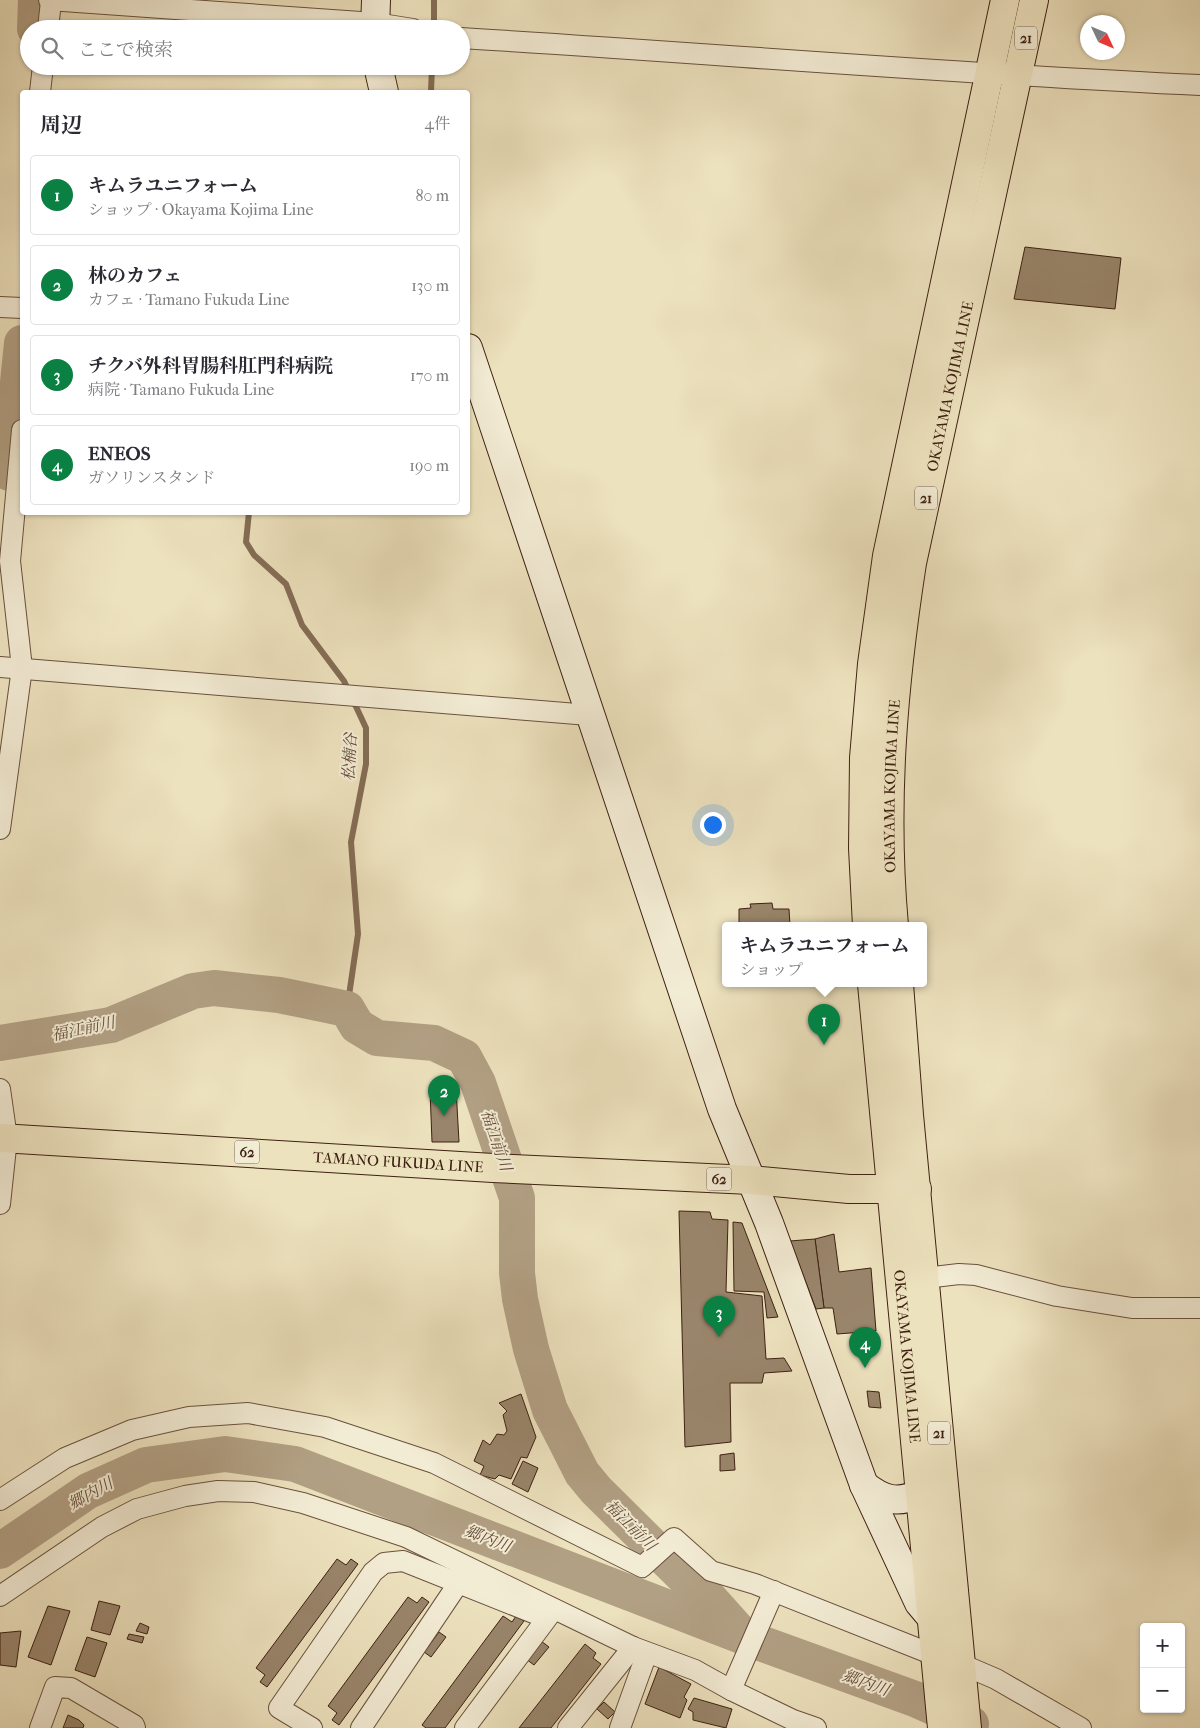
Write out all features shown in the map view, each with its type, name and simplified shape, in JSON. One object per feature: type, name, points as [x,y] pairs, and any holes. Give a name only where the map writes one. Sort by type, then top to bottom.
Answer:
[{"type":"main road","name":"OKAYAMA KOJIMA LINE","points":[[894,922],[888,865],[891,737],[887,641],[887,556],[1004,0]]},
{"type":"main road","name":"OKAYAMA KOJIMA LINE","points":[[867,922],[863,848],[864,758],[887,641],[912,563],[1019,77],[1034,0]]},
{"type":"main road","name":"OKAYAMA KOJIMA LINE","points":[[872,987],[890,1189],[919,1351],[948,1665],[942,1728]]},
{"type":"main road","name":"OKAYAMA KOJIMA LINE","points":[[899,987],[925,1278],[919,1351],[919,1494],[930,1616],[968,1728]]},
{"type":"main road","name":"TAMANO FUKUDA LINE","points":[[3,1138],[520,1170],[751,1180],[849,1189],[917,1189]]},
{"type":"street","points":[[49,20],[50,0],[375,17]]},
{"type":"street","points":[[470,39],[727,54],[1019,77],[1200,85]]},
{"type":"street","points":[[40,90],[42,75]]},
{"type":"street","points":[[380,75],[384,90]]},
{"type":"street","points":[[0,308],[20,308]]},
{"type":"street","points":[[470,354],[722,1109],[769,1223],[864,1485],[919,1603],[930,1616]]},
{"type":"street","points":[[0,829],[22,668],[10,561],[20,452]]},
{"type":"street","points":[[0,667],[589,715]]},
{"type":"street","points":[[0,1089],[3,1138],[0,1204]]},
{"type":"street","points":[[925,1278],[959,1274],[976,1275],[1057,1296],[1123,1306],[1200,1308]]},
{"type":"street","points":[[0,1500],[65,1458],[132,1430],[188,1417],[248,1413],[325,1428],[434,1463],[642,1567],[674,1538],[711,1571],[948,1665],[996,1679],[1081,1728]]},
{"type":"street","points":[[864,1485],[886,1500],[898,1501],[919,1494]]},
{"type":"street","points":[[0,1596],[102,1527],[137,1510],[184,1496],[218,1491],[254,1492],[303,1503],[406,1537],[465,1574],[550,1614],[636,1652],[695,1670],[733,1685],[793,1724],[816,1728]]},
{"type":"street","points":[[312,1728],[279,1708],[374,1572],[384,1563],[403,1561],[465,1574]]},
{"type":"street","points":[[361,1728],[465,1574]]},
{"type":"street","points":[[733,1685],[772,1594]]},
{"type":"street","points":[[464,1728],[550,1614]]},
{"type":"street","points":[[568,1728],[636,1652]]},
{"type":"street","points":[[620,1728],[636,1652]]},
{"type":"street","points":[[40,1728],[55,1687],[71,1688],[134,1725],[135,1728]]},
{"type":"building","points":[[1025,247],[1121,258],[1115,309],[1014,299]]},
{"type":"building","points":[[772,903],[773,909],[789,909],[790,922],[739,922],[739,909],[751,908],[750,904]]},
{"type":"building","points":[[456,1088],[459,1142],[432,1142],[430,1090]]},
{"type":"building","points":[[679,1211],[710,1212],[712,1219],[728,1220],[726,1292],[762,1296],[766,1359],[784,1358],[792,1371],[764,1373],[762,1383],[730,1383],[731,1442],[685,1447]]},
{"type":"building","points":[[733,1222],[742,1223],[778,1317],[767,1318],[764,1292],[734,1291]]},
{"type":"building","points":[[834,1234],[839,1272],[871,1268],[876,1331],[837,1334],[833,1308],[824,1308],[815,1239]]},
{"type":"building","points":[[815,1239],[824,1308],[816,1309],[790,1241]]},
{"type":"building","points":[[867,1391],[879,1392],[881,1408],[869,1407]]},
{"type":"building","points":[[521,1394],[536,1437],[527,1458],[521,1457],[511,1479],[499,1475],[495,1479],[480,1475],[484,1466],[474,1461],[483,1440],[490,1445],[497,1434],[504,1435],[507,1431],[503,1415],[507,1411],[499,1403]]},
{"type":"building","points":[[734,1453],[735,1470],[720,1471],[720,1455]]},
{"type":"building","points":[[523,1461],[538,1468],[528,1492],[512,1484]]},
{"type":"building","points":[[337,1559],[346,1565],[351,1559],[358,1564],[267,1687],[260,1682],[265,1675],[256,1668]]},
{"type":"building","points":[[408,1597],[417,1603],[422,1597],[429,1602],[339,1725],[332,1720],[337,1713],[328,1706]]},
{"type":"building","points":[[99,1601],[120,1606],[110,1635],[91,1630]]},
{"type":"building","points":[[48,1606],[70,1611],[51,1665],[28,1657]]},
{"type":"building","points":[[503,1616],[512,1622],[516,1616],[524,1621],[445,1728],[426,1728],[422,1725]]},
{"type":"building","points":[[140,1623],[149,1627],[147,1634],[136,1631]]},
{"type":"building","points":[[21,1631],[16,1667],[0,1665],[0,1633]]},
{"type":"building","points":[[439,1632],[446,1637],[431,1657],[424,1652]]},
{"type":"building","points":[[129,1634],[144,1637],[142,1643],[127,1639]]},
{"type":"building","points":[[87,1637],[107,1643],[95,1677],[75,1670]]},
{"type":"building","points":[[541,1641],[549,1647],[534,1665],[526,1659]]},
{"type":"building","points":[[585,1644],[596,1653],[593,1658],[601,1664],[551,1728],[519,1728]]},
{"type":"building","points":[[659,1667],[691,1684],[684,1697],[687,1700],[680,1718],[645,1704]]},
{"type":"building","points":[[694,1698],[732,1709],[726,1728],[693,1720],[693,1712],[688,1709]]},
{"type":"building","points":[[604,1702],[615,1712],[608,1719],[597,1709]]},
{"type":"building","points":[[68,1715],[79,1720],[84,1725],[83,1728],[63,1728]]},
{"type":"waterway","name":"福江前川","points":[[35,20],[36,0]]},
{"type":"waterway","name":"松楠谷","points":[[434,0],[434,20]]},
{"type":"waterway","name":"松楠谷","points":[[431,90],[432,75]]},
{"type":"waterway","name":"福江前川","points":[[9,473],[20,363]]},
{"type":"waterway","name":"松楠谷","points":[[249,515],[246,542],[254,555],[286,584],[302,625],[344,681],[366,728],[366,764],[351,842],[358,934],[347,1009]]},
{"type":"waterway","name":"福江前川","points":[[0,1043],[111,1025],[193,991],[214,988],[279,995],[347,1009],[357,1026],[377,1038],[434,1043],[464,1057],[478,1083],[517,1198],[517,1273],[520,1299],[531,1349],[550,1410],[582,1473],[596,1490],[695,1588],[710,1599],[744,1637]]},
{"type":"waterway","name":"郷内川","points":[[0,1551],[88,1491],[146,1465],[225,1454],[295,1464],[744,1637],[915,1699],[971,1724]]},
{"type":"place","name":"キムラユニフォーム","points":[[824,1045]]},
{"type":"place","name":"林のカフェ","points":[[444,1116]]},
{"type":"place","name":"チクバ外科胃腸科肛門科病院","points":[[719,1337]]},
{"type":"place","name":"ENEOS","points":[[865,1368]]}]
